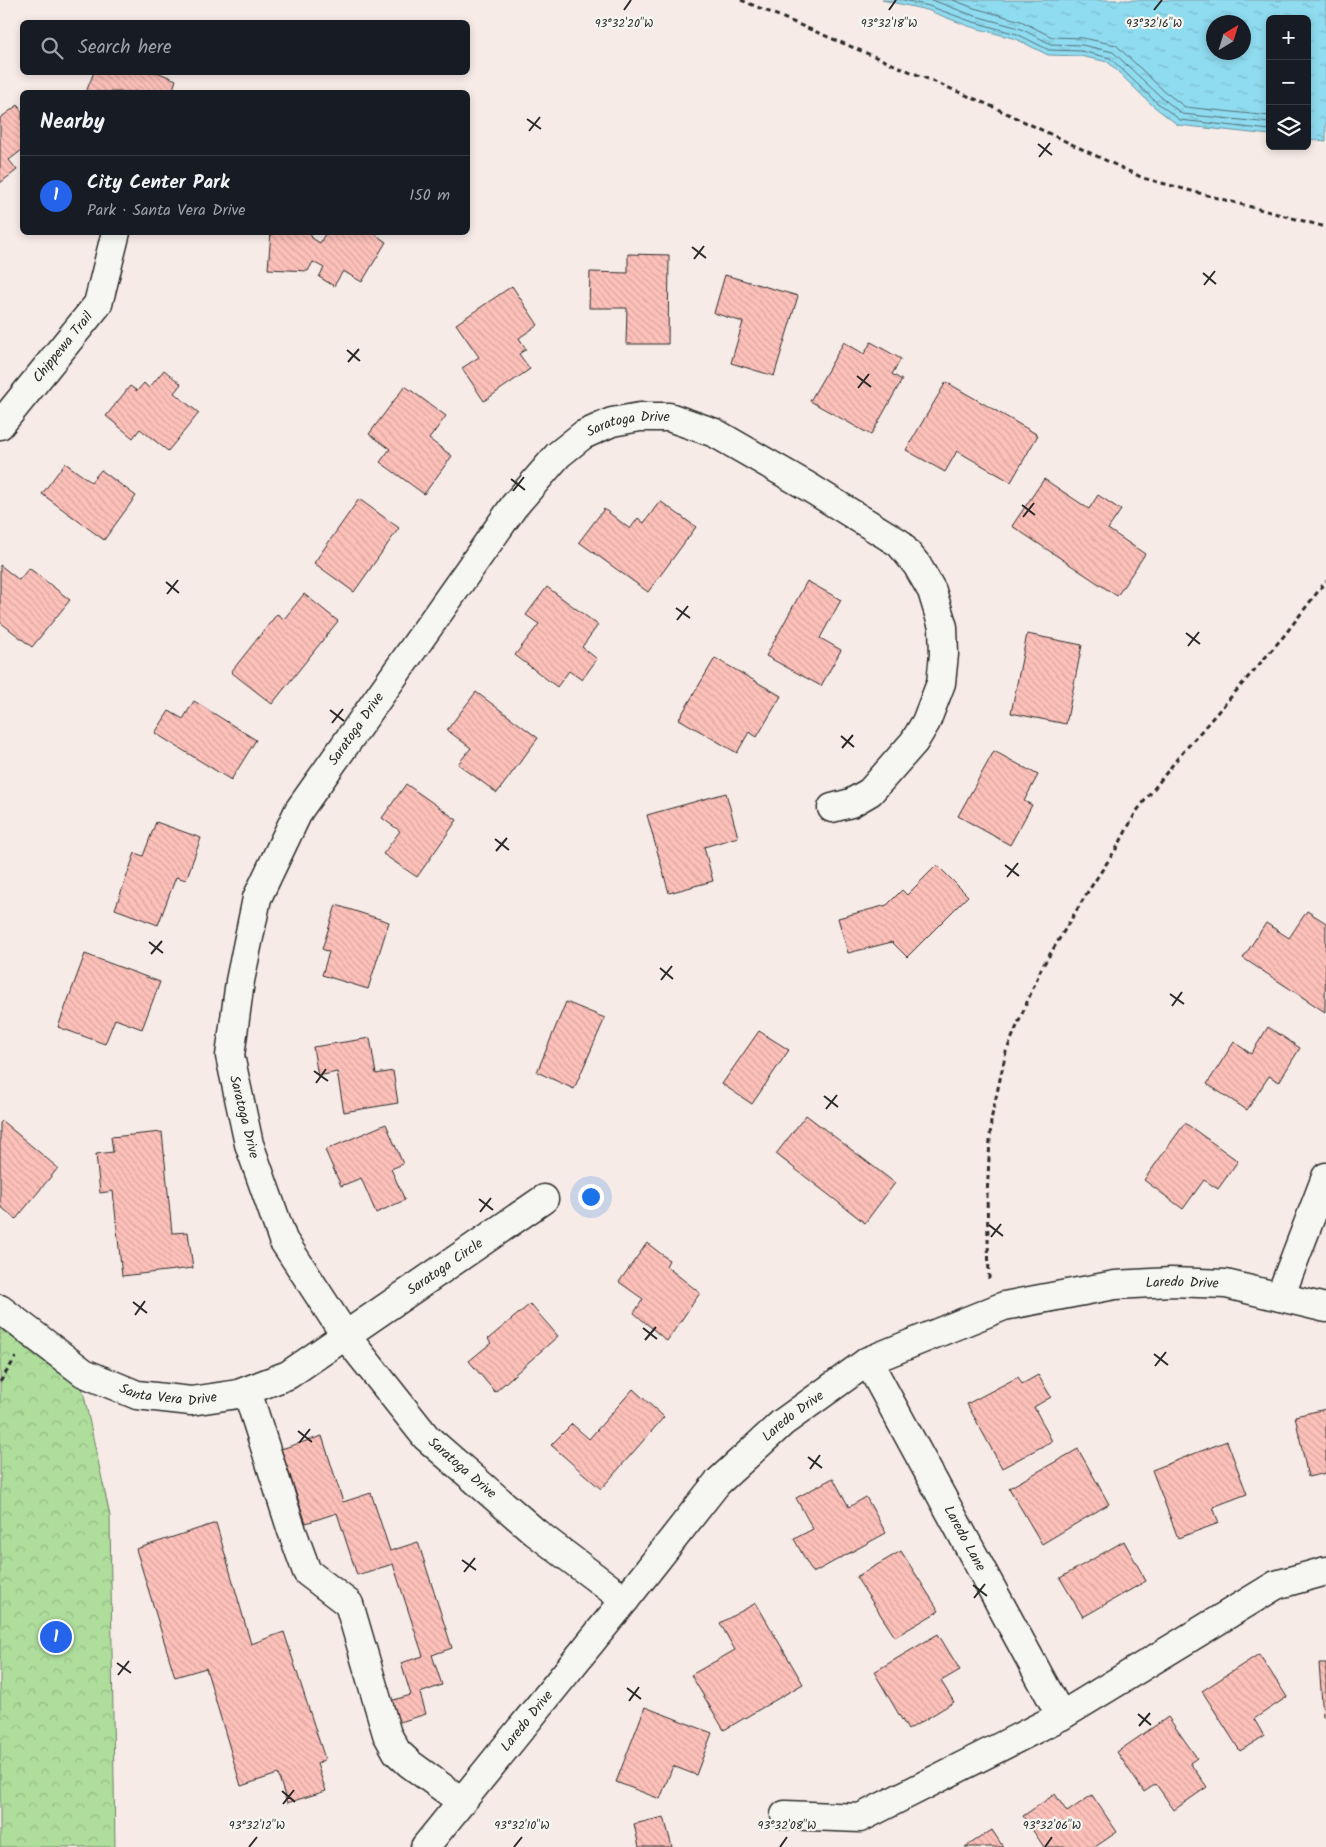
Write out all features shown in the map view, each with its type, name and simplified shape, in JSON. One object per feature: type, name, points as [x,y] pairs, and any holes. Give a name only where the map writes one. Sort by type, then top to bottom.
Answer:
[{"type":"street","name":"Chippewa Trail","points":[[0,425],[98,304],[115,235]]},
{"type":"street","name":"Saratoga Drive","points":[[625,1600],[536,1532],[426,1437],[345,1335],[283,1240],[248,1144],[230,1056],[240,981],[257,898],[299,810],[514,506],[558,455],[583,435],[612,422],[640,417],[669,417],[714,433],[807,486],[899,543],[917,565],[932,591],[943,627],[944,654],[941,683],[926,722],[914,742],[870,792],[851,803],[832,808]]},
{"type":"street","points":[[1280,1297],[1326,1177]]},
{"type":"street","name":"Saratoga Circle","points":[[345,1335],[544,1199]]},
{"type":"street","name":"Laredo Drive","points":[[424,1847],[625,1600],[717,1483],[782,1423],[868,1361],[1004,1306],[1115,1286],[1171,1282],[1226,1284],[1326,1308]]},
{"type":"street","name":"Santa Vera Drive","points":[[0,1309],[84,1373],[138,1395],[191,1401],[238,1394],[288,1376],[345,1335]]},
{"type":"street","name":"Laredo Lane","points":[[868,1361],[1061,1716]]},
{"type":"street","points":[[247,1391],[292,1530],[308,1572],[349,1604],[387,1734],[397,1752],[410,1764],[461,1802]]},
{"type":"street","points":[[785,1815],[860,1818],[1061,1716],[1276,1585],[1326,1571]]},
{"type":"path","points":[[741,0],[989,105],[1144,178],[1326,227]]},
{"type":"path","points":[[990,1311],[987,1196],[991,1120],[1006,1052],[1040,969],[1118,846],[1136,812],[1177,759],[1283,637],[1326,581]]},
{"type":"green space","points":[[0,1307],[78,1368],[110,1516],[115,1847],[0,1847]]},
{"type":"water","points":[[882,0],[1326,0],[1326,141],[1311,139],[1311,15],[1266,15],[1266,135],[1178,125],[1152,105],[1108,62],[1080,56],[1048,55],[1016,39],[968,26],[927,10]]},
{"type":"building","points":[[93,75],[164,75],[176,80],[173,90],[87,90]]},
{"type":"building","points":[[18,105],[20,108],[20,152],[9,160],[17,170],[0,183],[0,118]]},
{"type":"building","points":[[271,235],[311,235],[312,238],[320,243],[324,235],[376,235],[386,242],[362,282],[343,271],[334,286],[319,277],[324,268],[313,262],[308,271],[268,269]]},
{"type":"building","points":[[628,254],[669,255],[668,344],[626,344],[627,308],[589,308],[590,272],[628,273]]},
{"type":"building","points":[[725,275],[798,296],[774,376],[731,363],[743,322],[714,313]]},
{"type":"building","points":[[512,286],[538,325],[519,338],[526,349],[519,354],[530,369],[484,401],[462,368],[479,357],[456,324]]},
{"type":"building","points":[[844,342],[864,354],[871,342],[901,359],[892,374],[902,380],[871,435],[810,401]]},
{"type":"building","points":[[164,370],[181,384],[174,393],[199,413],[168,451],[140,429],[133,438],[106,416],[130,386],[137,391],[144,383],[149,388]]},
{"type":"building","points":[[946,382],[1038,435],[1011,482],[957,451],[945,472],[906,450]]},
{"type":"building","points":[[405,386],[446,416],[429,439],[452,456],[424,494],[380,462],[390,449],[369,434]]},
{"type":"building","points":[[65,463],[91,482],[101,470],[136,496],[104,540],[42,494]]},
{"type":"building","points":[[1044,479],[1089,509],[1098,495],[1121,510],[1108,529],[1145,554],[1117,596],[1012,526]]},
{"type":"building","points":[[359,499],[399,528],[354,592],[314,563]]},
{"type":"building","points":[[660,501],[696,527],[648,592],[579,542],[604,509],[630,529],[638,518],[644,523]]},
{"type":"building","points":[[0,565],[19,580],[29,568],[70,600],[32,647],[0,622]]},
{"type":"building","points":[[807,581],[841,600],[820,638],[841,650],[821,686],[766,656]]},
{"type":"building","points":[[547,587],[598,625],[582,647],[597,659],[582,680],[569,671],[557,687],[515,655],[539,624],[526,615]]},
{"type":"building","points":[[304,594],[338,621],[272,704],[231,672],[277,614],[284,619]]},
{"type":"building","points":[[1027,634],[1082,645],[1066,724],[1011,713]]},
{"type":"building","points":[[715,658],[781,696],[757,737],[749,732],[737,753],[679,719]]},
{"type":"building","points":[[476,692],[538,738],[497,793],[458,764],[471,748],[447,730]]},
{"type":"building","points":[[194,701],[256,740],[231,780],[155,733],[169,711],[183,719]]},
{"type":"building","points":[[994,751],[1038,775],[1024,801],[1032,805],[1010,845],[958,816]]},
{"type":"building","points":[[406,784],[457,820],[417,877],[383,854],[400,831],[382,818]]},
{"type":"building","points":[[726,793],[738,837],[704,847],[713,881],[669,893],[647,815]]},
{"type":"building","points":[[156,822],[201,838],[186,880],[176,877],[158,925],[115,909],[135,853],[143,856]]},
{"type":"building","points":[[937,865],[968,896],[907,957],[892,942],[848,953],[838,918],[887,905],[902,890],[907,895]]},
{"type":"building","points":[[336,905],[389,922],[368,989],[322,975],[329,952],[322,949]]},
{"type":"building","points":[[1307,911],[1326,923],[1325,1012],[1243,958],[1266,923],[1289,938]]},
{"type":"building","points":[[85,954],[160,982],[142,1029],[115,1019],[105,1044],[58,1027]]},
{"type":"building","points":[[566,1002],[605,1018],[574,1089],[537,1072]]},
{"type":"building","points":[[1268,1027],[1300,1048],[1279,1082],[1269,1076],[1247,1110],[1207,1084],[1234,1042],[1251,1054]]},
{"type":"building","points":[[759,1031],[789,1050],[752,1104],[722,1084]]},
{"type":"building","points":[[370,1038],[376,1074],[393,1071],[398,1103],[344,1112],[337,1072],[318,1076],[313,1047]]},
{"type":"building","points":[[806,1115],[895,1183],[865,1223],[776,1154]]},
{"type":"building","points":[[2,1121],[58,1168],[16,1219],[0,1206],[0,1123]]},
{"type":"building","points":[[1185,1123],[1238,1161],[1218,1189],[1204,1180],[1183,1209],[1144,1180]]},
{"type":"building","points":[[386,1124],[403,1164],[391,1169],[405,1200],[376,1213],[361,1178],[341,1186],[325,1150]]},
{"type":"building","points":[[162,1132],[172,1233],[188,1232],[193,1268],[122,1276],[113,1191],[100,1193],[96,1154],[113,1152],[111,1137]]},
{"type":"building","points":[[647,1243],[669,1260],[666,1266],[700,1293],[667,1341],[634,1313],[643,1299],[619,1282]]},
{"type":"building","points":[[530,1304],[558,1336],[495,1392],[469,1361],[491,1343],[488,1339]]},
{"type":"building","points":[[1038,1375],[1051,1397],[1034,1407],[1052,1441],[1002,1468],[967,1404],[1018,1377],[1022,1384]]},
{"type":"building","points":[[633,1389],[664,1417],[601,1489],[551,1445],[572,1424],[589,1439]]},
{"type":"building","points":[[1326,1409],[1326,1473],[1308,1477],[1295,1416]]},
{"type":"building","points":[[322,1436],[343,1502],[371,1493],[390,1551],[418,1542],[452,1648],[432,1655],[442,1685],[420,1693],[426,1714],[397,1723],[390,1701],[411,1695],[401,1663],[423,1656],[393,1564],[357,1575],[337,1513],[306,1523],[281,1449]]},
{"type":"building","points":[[1227,1441],[1247,1494],[1213,1507],[1219,1523],[1178,1538],[1152,1470]]},
{"type":"building","points":[[1078,1449],[1109,1504],[1042,1544],[1009,1488]]},
{"type":"building","points":[[833,1478],[849,1507],[866,1497],[886,1533],[813,1573],[794,1539],[813,1529],[796,1498]]},
{"type":"building","points":[[216,1523],[251,1644],[284,1632],[325,1759],[317,1764],[326,1791],[287,1803],[278,1774],[241,1786],[206,1668],[175,1677],[136,1549]]},
{"type":"building","points":[[1124,1541],[1146,1581],[1083,1617],[1060,1578]]},
{"type":"building","points":[[901,1551],[939,1611],[895,1637],[856,1577]]},
{"type":"building","points":[[756,1603],[803,1684],[724,1730],[691,1675],[735,1650],[720,1623]]},
{"type":"building","points":[[938,1634],[960,1670],[941,1681],[954,1702],[908,1730],[874,1672]]},
{"type":"building","points":[[1259,1654],[1287,1697],[1254,1719],[1264,1736],[1240,1751],[1202,1691]]},
{"type":"building","points":[[1319,1663],[1326,1663],[1326,1717],[1323,1717]]},
{"type":"building","points":[[645,1707],[712,1733],[696,1775],[673,1766],[660,1799],[616,1782]]},
{"type":"building","points":[[1168,1717],[1197,1758],[1190,1763],[1207,1787],[1174,1810],[1156,1784],[1144,1792],[1117,1752]]},
{"type":"building","points":[[1055,1794],[1067,1812],[1092,1795],[1117,1832],[1095,1847],[1044,1847],[1023,1816]]},
{"type":"building","points":[[664,1817],[672,1847],[639,1847],[634,1824]]},
{"type":"building","points":[[992,1830],[1003,1847],[965,1847]]},
{"type":"place","name":"City Center Park","points":[[56,1637]]}]
